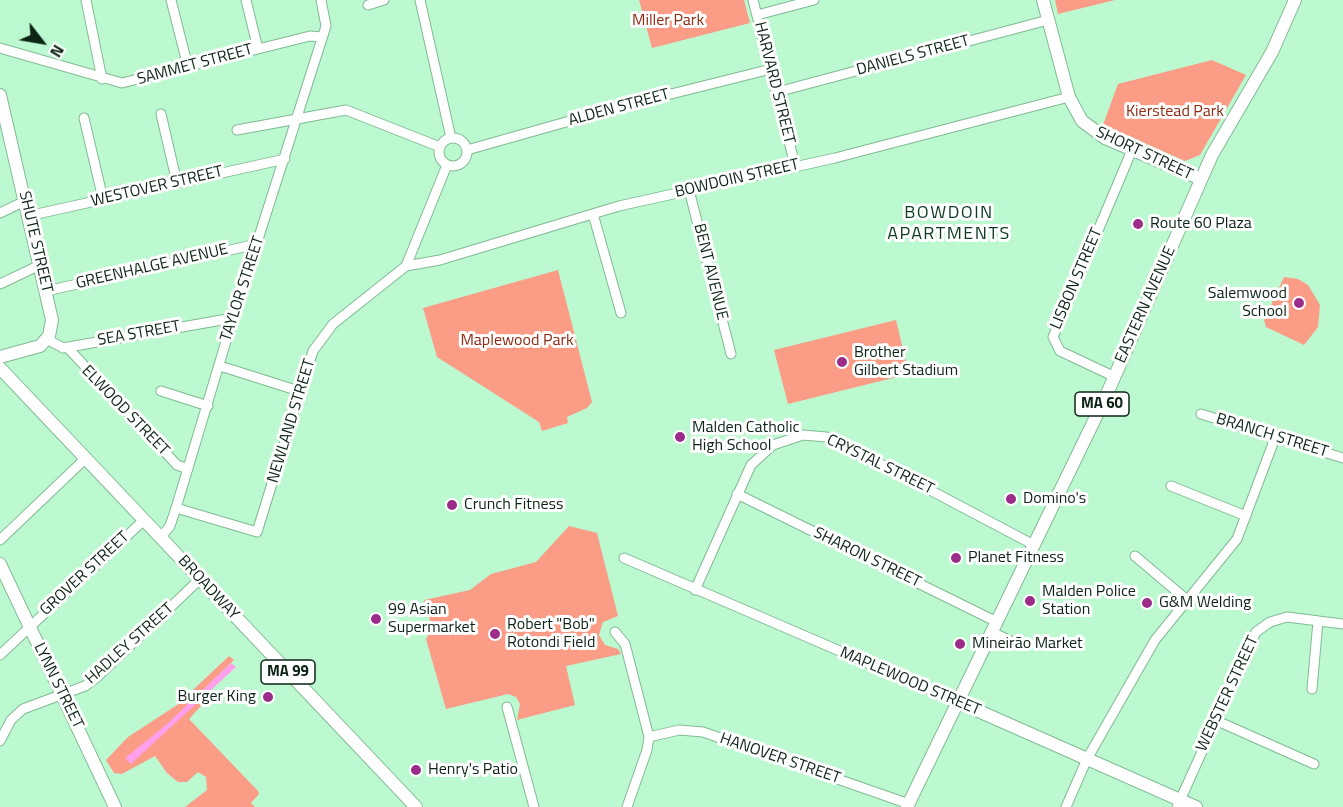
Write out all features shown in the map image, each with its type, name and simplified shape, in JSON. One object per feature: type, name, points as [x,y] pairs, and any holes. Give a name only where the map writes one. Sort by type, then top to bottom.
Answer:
[{"type":"main road","name":"SHORT STREET","points":[[1043,0],[1069,98],[1078,116],[1093,131],[1201,179]]},
{"type":"main road","name":"EASTERN AVENUE","points":[[908,805],[1115,377],[1221,137],[1272,52],[1294,0]]},
{"type":"main road","name":"SHUTE STREET","points":[[0,95],[4,129],[25,201],[46,291],[51,320],[47,339]]},
{"type":"main road","points":[[0,357],[37,347],[47,339]]},
{"type":"main road","name":"BROADWAY","points":[[0,368],[416,807]]},
{"type":"main road","name":"LYNN STREET","points":[[0,564],[116,807]]},
{"type":"main road","name":"MAPLEWOOD STREET","points":[[958,702],[1087,759],[1179,804],[1196,807]]},
{"type":"street","points":[[86,0],[102,79]]},
{"type":"street","points":[[171,0],[188,67]]},
{"type":"street","points":[[246,0],[258,49]]},
{"type":"street","name":"TAYLOR STREET","points":[[160,538],[170,526],[176,508],[233,318],[326,26],[321,0]]},
{"type":"street","points":[[368,5],[384,0]]},
{"type":"street","points":[[420,0],[451,138]]},
{"type":"street","name":"HARVARD STREET","points":[[753,0],[795,165]]},
{"type":"street","points":[[757,15],[814,0]]},
{"type":"street","name":"DANIELS STREET","points":[[777,92],[1048,20]]},
{"type":"street","name":"SAMMET STREET","points":[[0,48],[102,79],[130,83],[310,36],[322,37]]},
{"type":"street","name":"ALDEN STREET","points":[[467,150],[619,107],[771,69]]},
{"type":"street","name":"BOWDOIN STREET","points":[[406,266],[440,260],[593,214],[956,128],[1069,98]]},
{"type":"street","points":[[237,130],[346,110],[440,147]]},
{"type":"street","points":[[161,114],[177,183]]},
{"type":"street","points":[[84,118],[103,199]]},
{"type":"street","points":[[440,147],[451,138]]},
{"type":"street","points":[[440,147],[440,158],[447,165],[460,165],[466,159],[467,150],[462,141],[451,138]]},
{"type":"street","name":"LISBON STREET","points":[[1115,377],[1060,351],[1053,337],[1132,150]]},
{"type":"street","name":"WESTOVER STREET","points":[[28,216],[285,159]]},
{"type":"street","name":"NEWLAND STREET","points":[[176,508],[257,532],[313,351],[327,332],[406,266],[447,165]]},
{"type":"street","name":"BENT AVENUE","points":[[689,190],[731,354]]},
{"type":"street","points":[[0,213],[25,201]]},
{"type":"street","points":[[593,214],[621,313]]},
{"type":"street","name":"GREENHALGE AVENUE","points":[[46,291],[257,244]]},
{"type":"street","points":[[0,284],[40,265]]},
{"type":"street","name":"SEA STREET","points":[[67,347],[233,318]]},
{"type":"street","points":[[47,339],[67,347]]},
{"type":"street","name":"ELWOOD STREET","points":[[67,347],[177,465],[188,470]]},
{"type":"street","points":[[219,366],[299,391]]},
{"type":"street","points":[[160,391],[208,406]]},
{"type":"street","name":"BRANCH STREET","points":[[1202,414],[1343,458]]},
{"type":"street","name":"CRYSTAL STREET","points":[[695,590],[736,494],[751,465],[764,451],[792,437],[815,435],[839,442],[1034,545]]},
{"type":"street","points":[[1066,807],[1087,759],[1155,639],[1234,544],[1275,438]]},
{"type":"street","points":[[0,540],[86,458]]},
{"type":"street","points":[[1171,486],[1246,516]]},
{"type":"street","name":"SHARON STREET","points":[[736,494],[995,627],[1019,645]]},
{"type":"street","name":"GROVER STREET","points":[[0,655],[144,520]]},
{"type":"street","points":[[1135,556],[1187,600]]},
{"type":"street","name":"MAPLEWOOD STREET","points":[[624,558],[958,702]]},
{"type":"street","name":"HADLEY STREET","points":[[0,741],[17,714],[85,686],[96,678],[200,579]]},
{"type":"street","name":"WEBSTER STREET","points":[[1179,804],[1256,632],[1278,618],[1343,624]]},
{"type":"street","points":[[1312,689],[1318,621]]},
{"type":"street","points":[[615,632],[625,644],[649,737],[647,750],[627,807]]},
{"type":"street","points":[[507,707],[534,807]]},
{"type":"street","points":[[1215,720],[1314,764]]},
{"type":"street","name":"HANOVER STREET","points":[[649,737],[685,730],[703,732],[908,805]]},
{"type":"green space","name":"Miller Park","points":[[639,0],[744,0],[750,23],[652,48]]},
{"type":"green space","points":[[1055,0],[1115,0],[1058,14]]},
{"type":"green space","name":"Kierstead Park","points":[[1212,60],[1246,75],[1200,155],[1185,161],[1103,125],[1118,84]]},
{"type":"green space","name":"Maplewood Park","points":[[558,270],[592,402],[587,408],[567,417],[568,423],[542,431],[539,422],[437,357],[423,308]]},
{"type":"green space","points":[[1284,277],[1298,279],[1308,285],[1320,305],[1318,327],[1304,345],[1266,327],[1264,320]]},
{"type":"green space","name":"Brother Gilbert Stadium","points":[[896,320],[909,374],[788,404],[774,350]]},
{"type":"green space","points":[[569,526],[597,533],[618,616],[603,622],[599,635],[605,645],[618,649],[621,654],[566,666],[575,705],[517,720],[520,704],[516,697],[508,694],[446,709],[426,639],[432,627],[424,600],[470,590],[491,574],[536,562]]},
{"type":"green space","points":[[229,656],[234,660],[199,694],[202,705],[189,719],[258,791],[259,794],[251,803],[255,807],[185,807],[207,790],[206,777],[198,772],[187,782],[178,782],[167,773],[155,756],[122,774],[114,773],[106,760],[128,737],[177,705]]},
{"type":"shaded area","points":[[231,663],[236,667],[131,764],[125,758],[167,724]]},
{"type":"place","name":"Route 60 Plaza","points":[[1138,224]]},
{"type":"place","name":"Salemwood School","points":[[1299,303]]},
{"type":"place","name":"Brother Gilbert Stadium","points":[[842,362]]},
{"type":"place","name":"Malden Catholic High School","points":[[680,437]]},
{"type":"place","name":"Domino's","points":[[1011,499]]},
{"type":"place","name":"Crunch Fitness","points":[[452,505]]},
{"type":"place","name":"Planet Fitness","points":[[956,558]]},
{"type":"place","name":"Malden Police Station","points":[[1030,601]]},
{"type":"place","name":"G&M Welding","points":[[1147,603]]},
{"type":"place","name":"99 Asian Supermarket","points":[[376,619]]},
{"type":"place","name":"Robert \"Bob\" Rotondi Field","points":[[495,634]]},
{"type":"place","name":"Mineirão Market","points":[[960,644]]},
{"type":"place","name":"Burger King","points":[[268,697]]},
{"type":"place","name":"Henry's Patio","points":[[416,770]]},
{"type":"district","name":"BOWDOIN APARTMENTS","points":[[949,224]]}]
